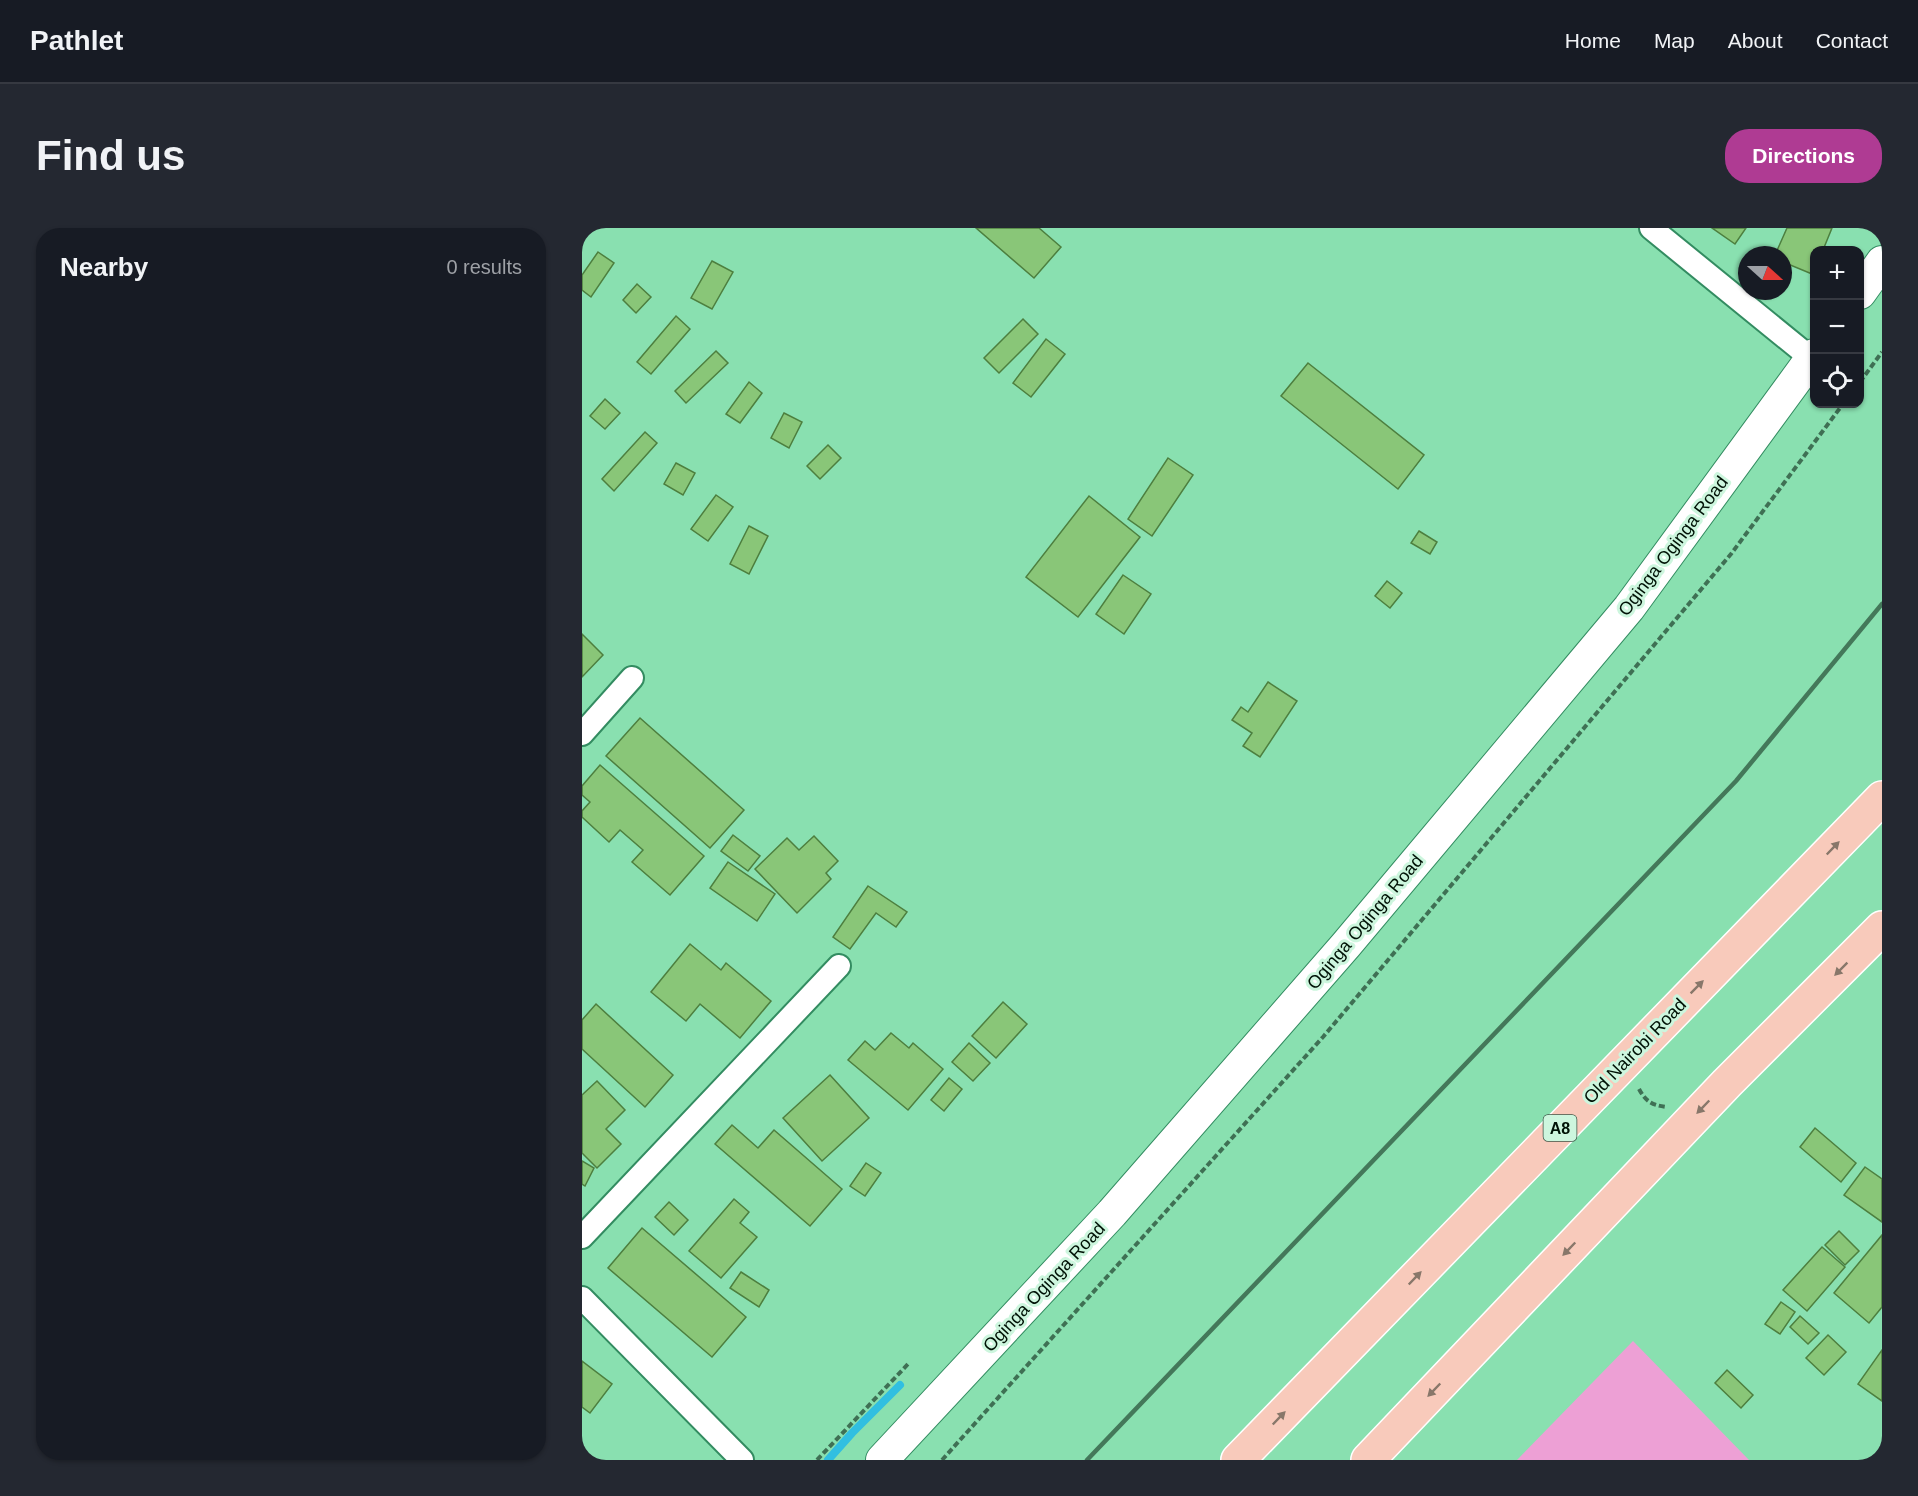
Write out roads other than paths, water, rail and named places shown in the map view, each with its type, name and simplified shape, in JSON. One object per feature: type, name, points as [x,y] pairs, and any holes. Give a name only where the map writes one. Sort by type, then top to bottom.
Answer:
[{"type":"highway","name":"Old Nairobi Road","points":[[1238,1460],[1882,798]]},
{"type":"highway","points":[[1368,1460],[1727,1083],[1882,928]]},
{"type":"street","points":[[1651,228],[1810,355]]},
{"type":"street","points":[[1864,287],[1882,262]]},
{"type":"street","name":"Oginga Oginga Road","points":[[882,1460],[1112,1213],[1346,945],[1629,608],[1810,361]]},
{"type":"street","points":[[582,734],[632,678]]},
{"type":"street","points":[[582,1238],[839,966]]},
{"type":"street","points":[[582,1298],[742,1460]]},
{"type":"waterway","points":[[828,1460],[900,1385]]},
{"type":"railway","points":[[1087,1460],[1736,781],[1882,604]]}]
